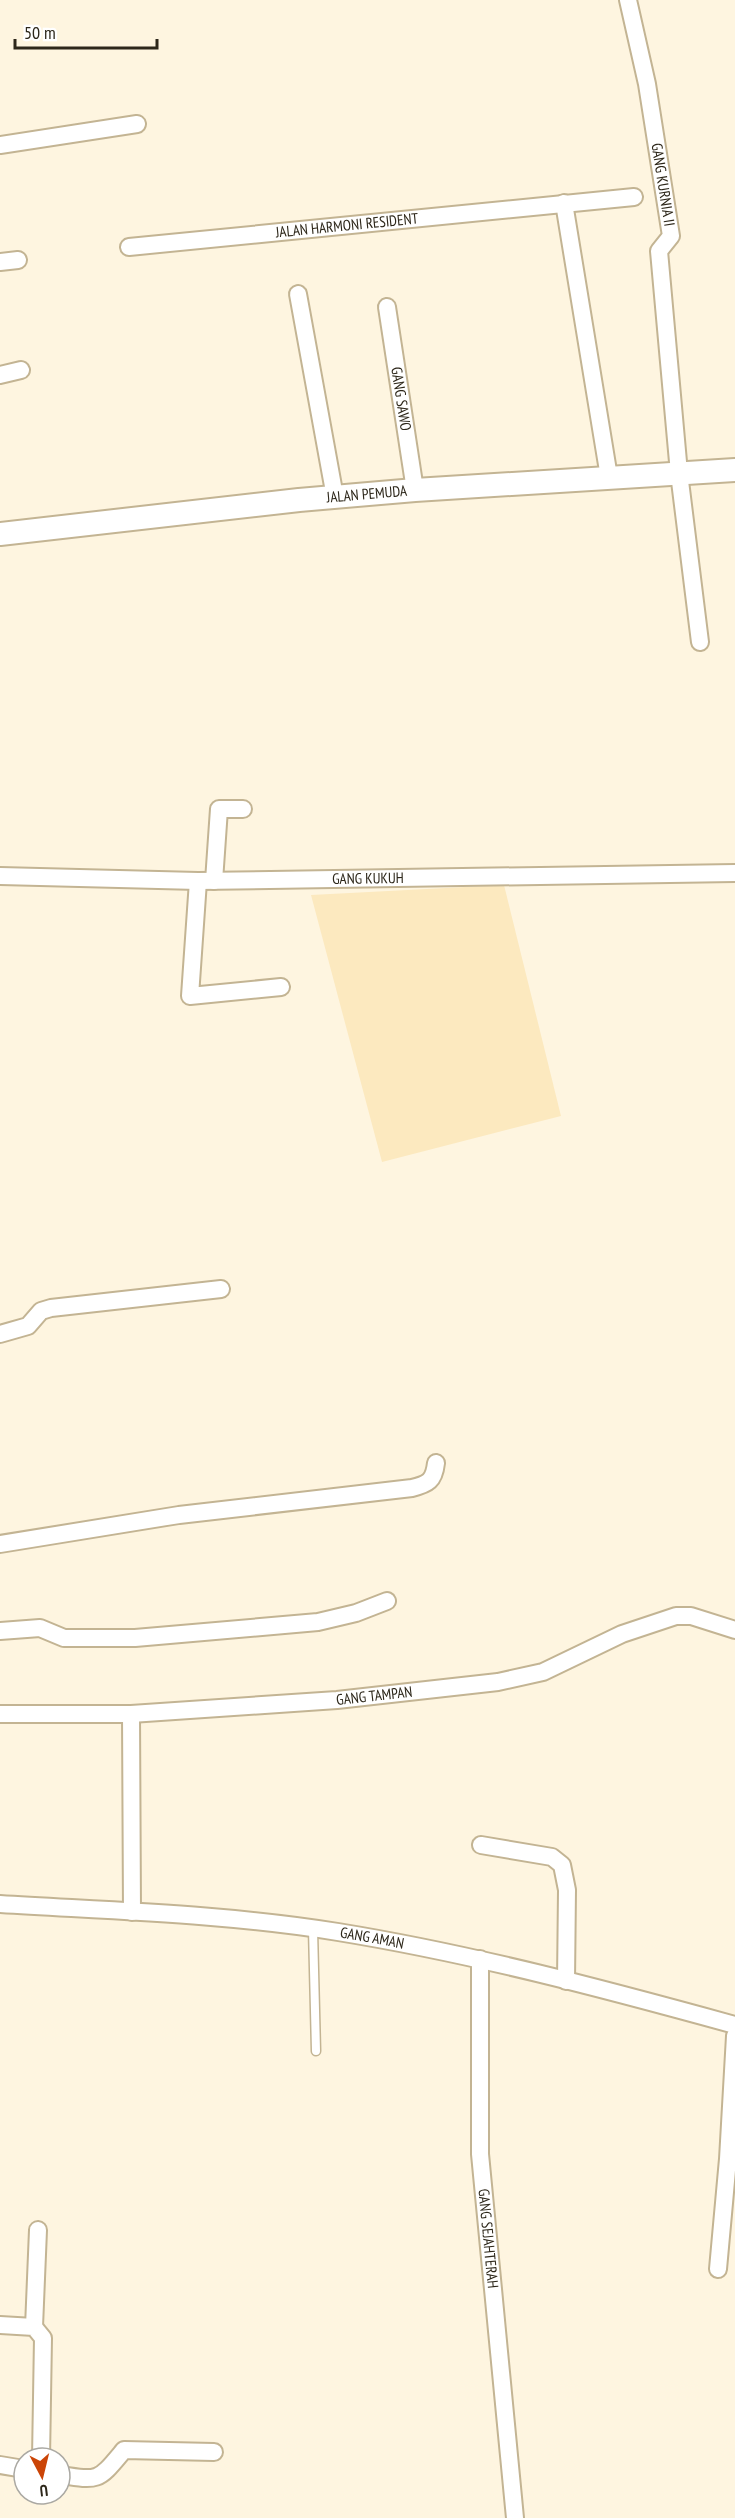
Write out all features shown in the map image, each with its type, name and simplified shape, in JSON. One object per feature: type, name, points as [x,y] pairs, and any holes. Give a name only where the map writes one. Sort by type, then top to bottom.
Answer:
[{"type":"main road","name":"JALAN PEMUDA","points":[[0,534],[415,490],[735,470]]},
{"type":"street","name":"GANG KURNIA II","points":[[628,0],[647,84],[671,236],[659,251],[679,473],[700,642]]},
{"type":"street","points":[[0,145],[137,124]]},
{"type":"street","name":"JALAN HARMONI RESIDENT","points":[[129,248],[634,196]]},
{"type":"street","points":[[564,203],[609,477]]},
{"type":"street","points":[[0,262],[18,260]]},
{"type":"street","points":[[298,294],[335,497]]},
{"type":"street","name":"GANG SAWO","points":[[387,307],[415,490]]},
{"type":"street","points":[[0,375],[21,370]]},
{"type":"street","points":[[243,809],[219,809],[206,881],[190,996],[281,987]]},
{"type":"street","name":"GANG KUKUH","points":[[0,876],[206,881],[735,873]]},
{"type":"street","points":[[0,1334],[28,1326],[41,1311],[51,1308],[221,1289]]},
{"type":"street","points":[[0,1544],[178,1515],[412,1488],[431,1481],[435,1474],[436,1463]]},
{"type":"street","points":[[0,1631],[40,1628],[64,1638],[135,1638],[318,1622],[356,1613],[387,1601]]},
{"type":"street","name":"GANG TAMPAN","points":[[0,1714],[131,1714],[337,1700],[498,1682],[543,1672],[622,1634],[676,1616],[691,1616],[735,1630]]},
{"type":"street","points":[[131,1714],[132,1912]]},
{"type":"street","points":[[481,1845],[552,1857],[562,1865],[567,1890],[566,1981]]},
{"type":"street","name":"GANG AMAN","points":[[0,1904],[209,1917],[313,1929],[480,1959],[735,2025]]},
{"type":"street","name":"GANG SEJAHTERAH","points":[[480,1959],[480,2154],[515,2518]]},
{"type":"street","points":[[718,2269],[732,2159],[735,2036]]},
{"type":"street","points":[[38,2230],[34,2327],[43,2338],[41,2446]]},
{"type":"street","points":[[0,2325],[34,2327]]},
{"type":"street","points":[[72,2477],[90,2480],[104,2473],[124,2450],[214,2452]]},
{"type":"lane","points":[[313,1929],[316,2051]]},
{"type":"shaded area","points":[[504,885],[561,1116],[382,1162],[311,895]]}]
